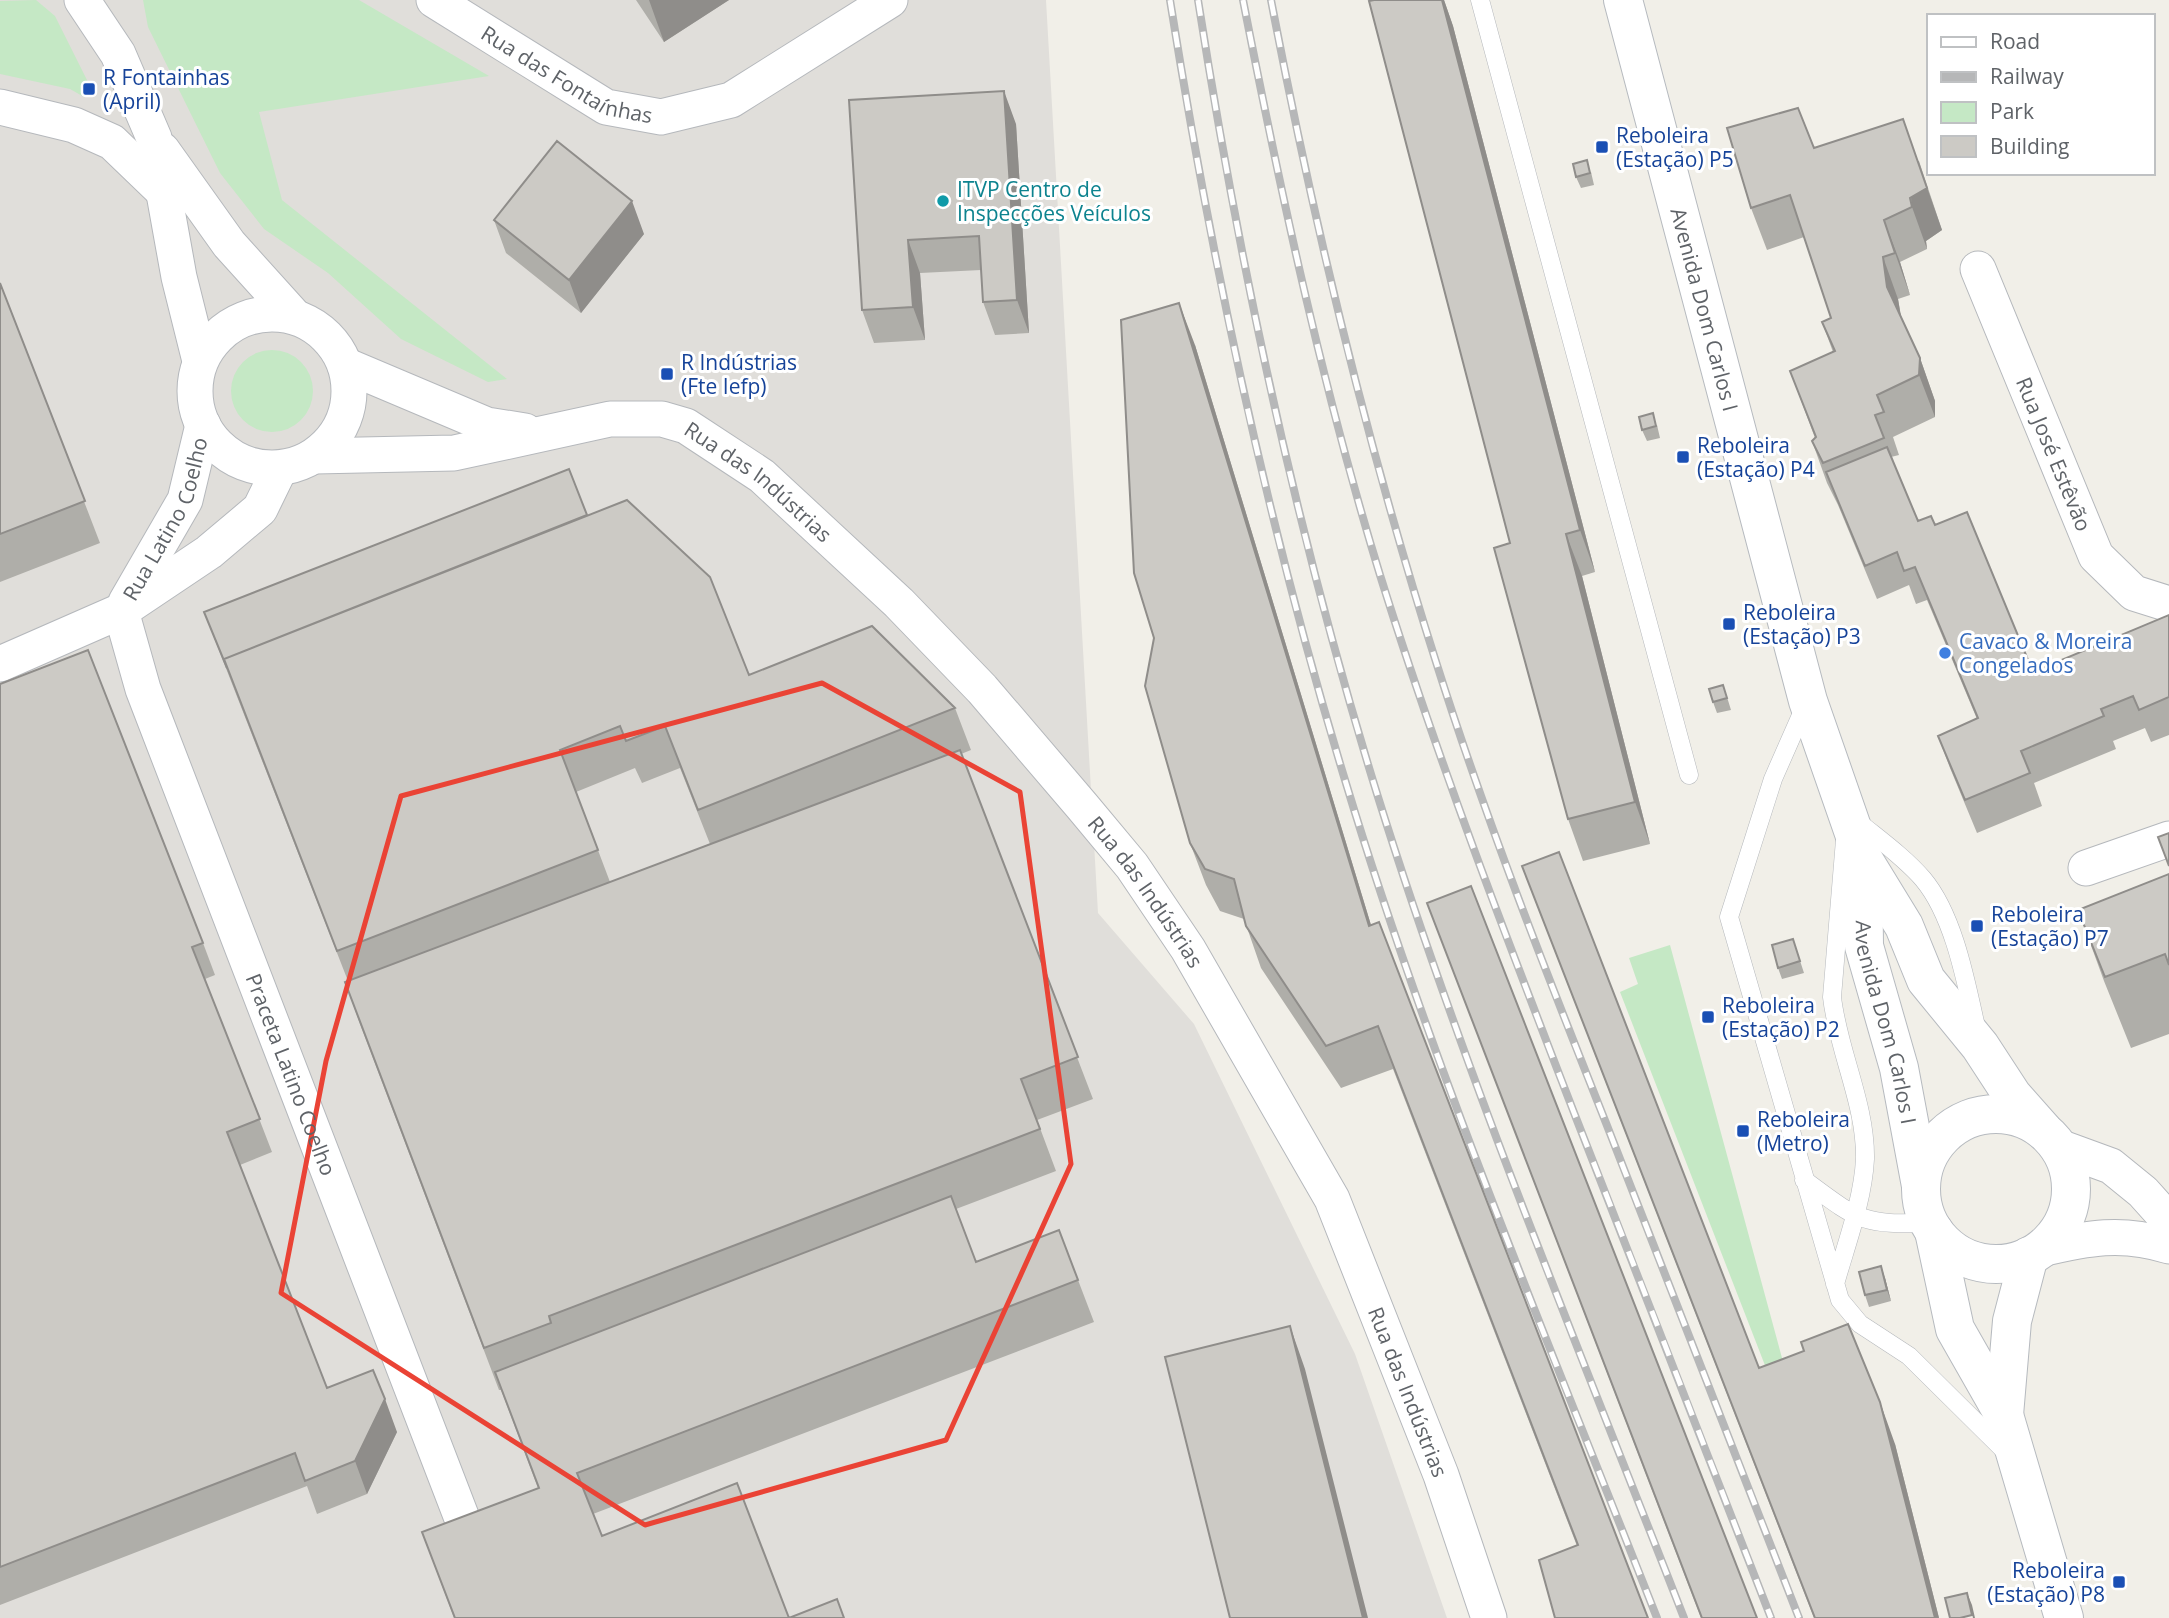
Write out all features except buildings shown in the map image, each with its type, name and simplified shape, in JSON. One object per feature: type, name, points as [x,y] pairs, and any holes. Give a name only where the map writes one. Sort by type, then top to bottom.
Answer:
[{"type":"street","points":[[82,0],[118,54],[154,138],[179,277],[200,361]]},
{"type":"street","points":[[109,0],[118,54]]},
{"type":"street","name":"Rua das Fontaínhas","points":[[434,0],[606,107],[661,117],[731,100],[890,0]]},
{"type":"street","name":"Avenida Dom Carlos I","points":[[1623,0],[1808,701],[1863,859],[1904,926],[1926,980],[1980,1046],[2011,1095],[2051,1139]]},
{"type":"street","points":[[0,107],[75,125],[112,142],[165,193]]},
{"type":"street","points":[[154,138],[229,244],[293,315],[315,326],[334,343],[345,365],[350,390],[345,416],[333,439],[314,456],[298,465],[280,468],[257,467],[235,459],[216,444],[203,425],[195,393],[200,361],[212,341],[228,326],[248,317],[270,313],[293,315]]},
{"type":"street","name":"Rua José Estêvão","points":[[1978,269],[2096,556],[2134,593],[2169,604]]},
{"type":"street","name":"Rua das Indústrias","points":[[345,365],[488,425],[539,433]]},
{"type":"street","name":"Rua das Indústrias","points":[[314,456],[454,453],[610,419],[662,419],[686,426],[762,476],[899,603],[982,689],[1132,866],[1188,948],[1332,1199],[1441,1475],[1489,1618]]},
{"type":"street","name":"Rua Latino Coelho","points":[[121,611],[185,500],[203,425]]},
{"type":"street","name":"Rua Latino Coelho","points":[[0,664],[121,611],[209,552],[260,509],[280,468]]},
{"type":"street","name":"Praceta Latino Coelho","points":[[121,611],[143,689],[468,1534]]},
{"type":"street","points":[[2086,868],[2169,839]]},
{"type":"street","name":"Avenida Dom Carlos I","points":[[1863,859],[1864,946],[1899,1068],[1921,1186]]},
{"type":"street","points":[[2064,1618],[2004,1415],[1955,1329],[1921,1186],[1926,1162],[1937,1142],[1955,1126],[1976,1116],[1999,1114],[2023,1119],[2051,1139],[2110,1166],[2143,1192],[2169,1221]]},
{"type":"street","points":[[2004,1415],[2012,1321],[2035,1253],[2056,1233],[2067,1213],[2071,1191],[2068,1168],[2051,1139]]},
{"type":"street","points":[[1932,1227],[1949,1247],[1967,1258],[1988,1263],[2009,1263],[2091,1237],[2151,1240],[2169,1247]]},
{"type":"lane","points":[[1480,0],[1689,775]]},
{"type":"lane","points":[[1808,701],[1773,779],[1729,916],[1840,1300],[1860,1324],[1909,1356],[2018,1464]]},
{"type":"lane","points":[[1848,813],[1924,880],[1940,906],[1964,972],[1980,1046]]},
{"type":"lane","points":[[1835,1286],[1854,1217],[1865,1160],[1861,1123],[1835,1021],[1832,997],[1848,813]]},
{"type":"lane","points":[[1804,1180],[1854,1217],[1882,1224],[1932,1227]]},
{"type":"highlighted area","points":[[822,683],[1020,792],[1071,1164],[946,1440],[645,1525],[281,1293],[326,1061],[401,796]]},
{"type":"shaded area","points":[[0,0],[1046,0],[1098,913],[1194,1024],[1355,1354],[1447,1618],[0,1618]]},
{"type":"green space","points":[[36,0],[55,16],[90,86],[90,95],[84,97],[70,89],[0,74],[0,1]]},
{"type":"green space","points":[[143,0],[359,0],[489,76],[259,112],[282,200],[507,379],[488,382],[401,339],[328,273],[264,229],[220,173],[148,27]]},
{"type":"green space","points":[[272,350],[288,353],[301,362],[310,375],[313,391],[310,407],[301,420],[288,429],[272,432],[256,429],[243,420],[234,407],[231,391],[234,375],[243,362],[256,353]]},
{"type":"green space","points":[[1670,945],[1788,1380],[1773,1386],[1620,992],[1638,984],[1629,958]]},
{"type":"railway","points":[[1170,0],[1204,197],[1244,393],[1291,587],[1345,780],[1415,992],[1492,1202],[1657,1618]]},
{"type":"railway","points":[[1198,0],[1232,201],[1273,402],[1322,600],[1378,797],[1485,1108],[1684,1618]]},
{"type":"railway","points":[[1243,0],[1272,145],[1321,361],[1359,504],[1402,645],[1500,919],[1771,1618]]},
{"type":"railway","points":[[1271,0],[1305,168],[1365,418],[1412,583],[1456,723],[1539,953],[1799,1618]]},
{"type":"place","name":"R Fontainhas (April)","points":[[89,89]]},
{"type":"place","name":"Reboleira (Estação) P5","points":[[1602,147]]},
{"type":"place","name":"ITVP Centro de Inspecções Veículos","points":[[943,201]]},
{"type":"place","name":"R Indústrias (Fte Iefp)","points":[[667,374]]},
{"type":"place","name":"Reboleira (Estação) P4","points":[[1683,457]]},
{"type":"place","name":"Reboleira (Estação) P3","points":[[1729,624]]},
{"type":"place","name":"Cavaco & Moreira Congelados","points":[[1945,653]]},
{"type":"place","name":"Reboleira (Estação) P7","points":[[1977,926]]},
{"type":"place","name":"Reboleira (Estação) P2","points":[[1708,1017]]},
{"type":"place","name":"Reboleira (Metro)","points":[[1743,1131]]},
{"type":"place","name":"Reboleira (Estação) P8","points":[[2119,1582]]}]
